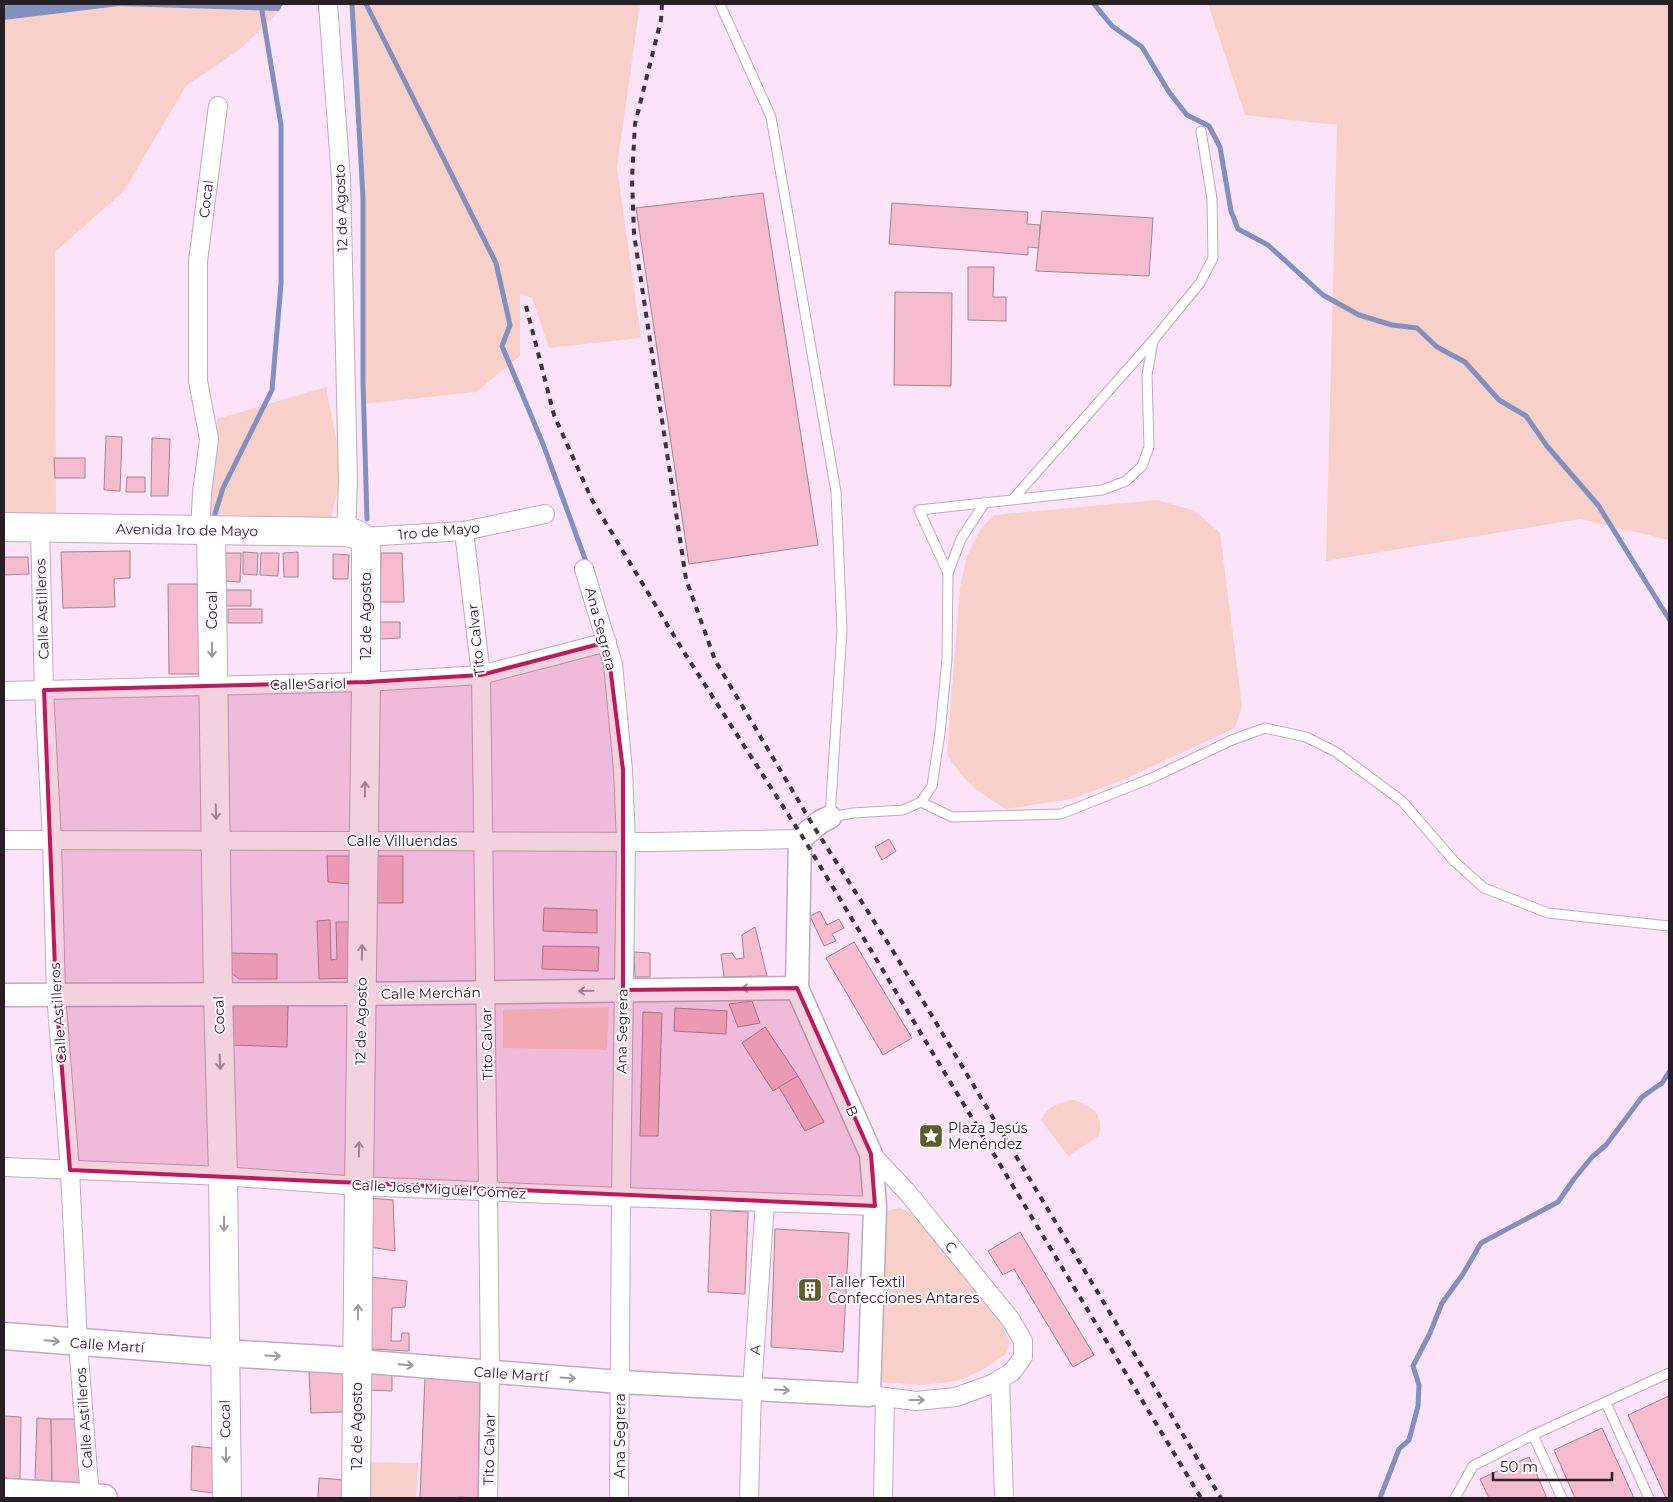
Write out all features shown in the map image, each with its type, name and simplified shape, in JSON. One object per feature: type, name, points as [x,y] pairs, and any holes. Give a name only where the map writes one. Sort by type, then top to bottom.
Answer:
[{"type":"main road","name":"Avenida 1ro de Mayo","points":[[4,527],[206,531],[358,537]]},
{"type":"main road","name":"Cocal","points":[[206,531],[216,840],[227,1498]]},
{"type":"main road","name":"12 de Agosto","points":[[356,1498],[366,682],[358,537]]},
{"type":"main road","name":"Calle Martí","points":[[4,1336],[224,1354],[357,1361]]},
{"type":"main road","points":[[4,1492],[95,1498]]},
{"type":"street","name":"12 de Agosto","points":[[328,4],[341,179],[348,472],[358,537]]},
{"type":"street","name":"Cocal","points":[[206,531],[202,493],[209,439],[198,380],[198,261],[218,106]]},
{"type":"street","name":"1ro de Mayo","points":[[358,537],[464,531],[545,514]]},
{"type":"street","name":"Calle Astilleros","points":[[40,528],[44,690],[52,840],[56,994],[70,1170],[78,1343],[95,1498]]},
{"type":"street","name":"Tito Calvar","points":[[464,531],[481,675],[490,1372],[488,1498]]},
{"type":"street","name":"Ana Segrera","points":[[584,569],[612,664],[623,770],[626,842],[620,1197],[619,1498]]},
{"type":"street","name":"Calle Sariol","points":[[4,690],[366,682],[481,675],[607,642]]},
{"type":"street","points":[[801,837],[830,816]]},
{"type":"street","name":"Calle Villuendas","points":[[4,840],[626,842],[801,837]]},
{"type":"street","name":"B","points":[[801,837],[797,988],[871,1154],[875,1206],[877,1396],[883,1498]]},
{"type":"street","name":"Calle Merchán","points":[[4,995],[361,994],[797,988]]},
{"type":"street","name":"C","points":[[871,1154],[908,1193],[1011,1320],[1024,1341],[1023,1357],[1006,1375],[1004,1498]]},
{"type":"street","name":"Calle José Miguel Gómez","points":[[4,1167],[223,1176],[359,1186],[875,1206]]},
{"type":"street","name":"A","points":[[749,1498],[752,1389],[765,1202]]},
{"type":"street","name":"Calle Martí","points":[[357,1361],[620,1382],[877,1396],[916,1401],[956,1397],[1006,1375]]},
{"type":"lane","points":[[720,4],[771,117],[836,492],[842,630],[830,816],[903,810],[921,802],[932,786],[940,732],[947,659],[948,573],[961,539],[985,502]]},
{"type":"lane","points":[[1013,499],[1153,341],[1200,283],[1213,258],[1212,199],[1201,131]]},
{"type":"lane","points":[[948,573],[919,510],[1102,490],[1126,481],[1142,466],[1149,447],[1147,375],[1153,341]]},
{"type":"lane","points":[[921,802],[952,816],[1061,814],[1154,777],[1232,740],[1265,728],[1306,737],[1344,757],[1402,801],[1454,861],[1484,888],[1548,913],[1669,926]]},
{"type":"lane","points":[[1455,1498],[1472,1466],[1533,1435],[1669,1373]]},
{"type":"lane","points":[[1606,1403],[1649,1498]]},
{"type":"lane","points":[[1533,1435],[1562,1498]]},
{"type":"highlighted area","points":[[607,642],[623,770],[623,990],[797,988],[871,1154],[875,1206],[70,1170],[56,994],[44,690],[366,682],[481,675]]},
{"type":"shaded area","points":[[352,4],[640,4],[617,167],[641,338],[549,348],[532,298],[520,294],[520,356],[476,392],[364,404],[363,198]]},
{"type":"shaded area","points":[[1208,4],[1669,4],[1669,540],[1580,519],[1326,561],[1337,125],[1245,115]]},
{"type":"shaded area","points":[[119,6],[279,11],[239,50],[186,86],[124,191],[55,252],[56,514],[4,513],[4,20]]},
{"type":"shaded area","points":[[326,387],[339,453],[339,487],[331,518],[210,514],[217,419]]},
{"type":"shaded area","points":[[1157,500],[1195,511],[1220,533],[1242,706],[1235,728],[1123,780],[1071,799],[1006,809],[972,786],[947,754],[960,587],[967,556],[980,530],[994,515]]},
{"type":"shaded area","points":[[609,1007],[607,1050],[503,1048],[503,1010]]},
{"type":"shaded area","points":[[1073,1100],[1086,1105],[1095,1112],[1100,1122],[1100,1128],[1099,1136],[1068,1156],[1041,1120],[1047,1111],[1054,1106]]},
{"type":"shaded area","points":[[900,1208],[911,1213],[1002,1322],[1010,1343],[1006,1354],[982,1370],[958,1381],[923,1385],[880,1382],[882,1215],[890,1210]]},
{"type":"shaded area","points":[[368,1462],[418,1463],[416,1498],[368,1498]]},
{"type":"water","points":[[4,4],[283,4],[279,11],[119,6],[4,20]]},
{"type":"building","points":[[763,193],[818,545],[689,564],[636,208]]},
{"type":"building","points":[[892,203],[1028,212],[1027,224],[1040,225],[1039,248],[1028,247],[1028,255],[889,244]]},
{"type":"building","points":[[1042,211],[1153,218],[1149,276],[1036,271]]},
{"type":"building","points":[[968,267],[994,267],[993,297],[1006,297],[1006,321],[968,320]]},
{"type":"building","points":[[895,292],[952,293],[951,386],[894,385]]},
{"type":"building","points":[[106,436],[122,437],[120,491],[104,490]]},
{"type":"building","points":[[152,438],[170,439],[168,496],[151,496]]},
{"type":"building","points":[[54,458],[85,458],[85,478],[55,478]]},
{"type":"building","points":[[127,477],[145,477],[145,492],[126,492]]},
{"type":"building","points":[[130,551],[130,578],[114,579],[115,607],[63,608],[61,552]]},
{"type":"building","points":[[243,552],[258,553],[257,575],[243,574]]},
{"type":"building","points":[[298,552],[298,577],[284,577],[283,553]]},
{"type":"building","points":[[224,553],[241,553],[240,582],[224,581]]},
{"type":"building","points":[[261,553],[279,553],[278,576],[260,575]]},
{"type":"building","points":[[381,553],[402,553],[404,602],[380,602]]},
{"type":"building","points":[[333,554],[349,555],[348,579],[333,579]]},
{"type":"building","points":[[4,557],[28,557],[29,574],[4,575]]},
{"type":"building","points":[[168,584],[199,584],[200,674],[169,674]]},
{"type":"building","points":[[224,590],[251,590],[251,606],[224,606]]},
{"type":"building","points":[[228,609],[262,609],[262,623],[228,623]]},
{"type":"building","points":[[379,622],[400,622],[400,638],[380,639]]},
{"type":"building","points":[[889,839],[896,851],[882,860],[875,847]]},
{"type":"building","points":[[327,856],[350,856],[350,884],[328,882]]},
{"type":"building","points":[[377,856],[403,856],[403,903],[374,903]]},
{"type":"building","points":[[544,908],[597,910],[597,933],[543,931]]},
{"type":"building","points":[[820,911],[827,925],[839,919],[844,928],[832,934],[836,941],[824,946],[810,916]]},
{"type":"building","points":[[330,920],[331,960],[337,959],[336,922],[350,922],[352,978],[319,979],[317,921]]},
{"type":"building","points":[[755,927],[767,976],[724,977],[721,954],[732,953],[736,959],[744,958],[742,935]]},
{"type":"building","points":[[854,942],[912,1038],[883,1055],[826,958]]},
{"type":"building","points":[[543,946],[599,947],[598,971],[542,969]]},
{"type":"building","points":[[634,952],[650,953],[650,977],[635,977]]},
{"type":"building","points":[[231,953],[277,954],[277,979],[239,979],[230,972]]},
{"type":"building","points":[[752,1001],[760,1023],[738,1027],[729,1004]]},
{"type":"building","points":[[233,1004],[288,1006],[287,1047],[232,1045]]},
{"type":"building","points":[[675,1008],[727,1011],[726,1034],[674,1031]]},
{"type":"building","points":[[643,1012],[662,1013],[658,1136],[640,1136]]},
{"type":"building","points":[[765,1027],[798,1076],[773,1091],[742,1043]]},
{"type":"building","points":[[798,1076],[824,1122],[805,1131],[779,1087]]},
{"type":"building","points":[[371,1198],[393,1200],[395,1251],[370,1247]]},
{"type":"building","points":[[711,1210],[748,1212],[745,1294],[708,1292]]},
{"type":"building","name":"Taller Textil Confecciones Antares","points":[[775,1229],[849,1233],[843,1352],[771,1347]]},
{"type":"building","points":[[1020,1232],[1094,1355],[1073,1367],[1014,1269],[1003,1275],[988,1251]]},
{"type":"building","points":[[369,1277],[407,1281],[405,1307],[392,1308],[391,1341],[401,1341],[402,1333],[409,1333],[409,1351],[370,1349]]},
{"type":"building","points":[[309,1371],[344,1371],[344,1412],[311,1413]]},
{"type":"building","points":[[368,1372],[392,1374],[392,1391],[368,1390]]},
{"type":"building","points":[[425,1377],[480,1379],[478,1498],[420,1498]]},
{"type":"building","points":[[1669,1396],[1669,1498],[1666,1498],[1628,1415]]},
{"type":"building","points":[[4,1416],[21,1417],[20,1479],[4,1478]]},
{"type":"building","points":[[37,1418],[51,1419],[52,1481],[35,1480]]},
{"type":"building","points":[[51,1419],[77,1419],[80,1483],[52,1481]]},
{"type":"building","points":[[1602,1428],[1634,1498],[1575,1498],[1554,1450]]},
{"type":"building","points":[[192,1446],[213,1448],[213,1493],[191,1490]]},
{"type":"building","points":[[1529,1457],[1547,1498],[1489,1498],[1480,1479]]},
{"type":"building","points":[[319,1478],[344,1480],[343,1498],[318,1498]]},
{"type":"waterway","points":[[352,4],[363,198],[363,382],[367,519]]},
{"type":"waterway","points":[[366,4],[496,263],[510,325],[502,346],[543,444],[588,567]]},
{"type":"waterway","points":[[1094,4],[1112,26],[1142,47],[1169,92],[1187,115],[1209,126],[1220,147],[1231,211],[1238,229],[1268,245],[1323,295],[1359,315],[1392,325],[1417,328],[1437,347],[1465,362],[1499,400],[1526,416],[1547,446],[1598,505],[1669,619]]},
{"type":"waterway","points":[[215,514],[223,488],[272,390],[281,284],[281,125],[262,11]]},
{"type":"waterway","points":[[1380,1498],[1399,1449],[1409,1440],[1418,1406],[1419,1385],[1413,1366],[1430,1333],[1442,1303],[1463,1274],[1481,1243],[1558,1202],[1574,1179],[1592,1157],[1606,1145],[1642,1097],[1662,1083],[1669,1072]]},
{"type":"railway","points":[[662,4],[661,20],[635,124],[632,179],[634,234],[686,579],[715,660],[814,827],[893,951],[1221,1498]]},
{"type":"railway","points":[[526,306],[554,415],[592,500],[682,649],[802,836],[1201,1498]]},
{"type":"place","name":"Plaza Jesús Menéndez","points":[[931,1136]]},
{"type":"place","name":"Taller Textil Confecciones Antares","points":[[810,1290]]}]
